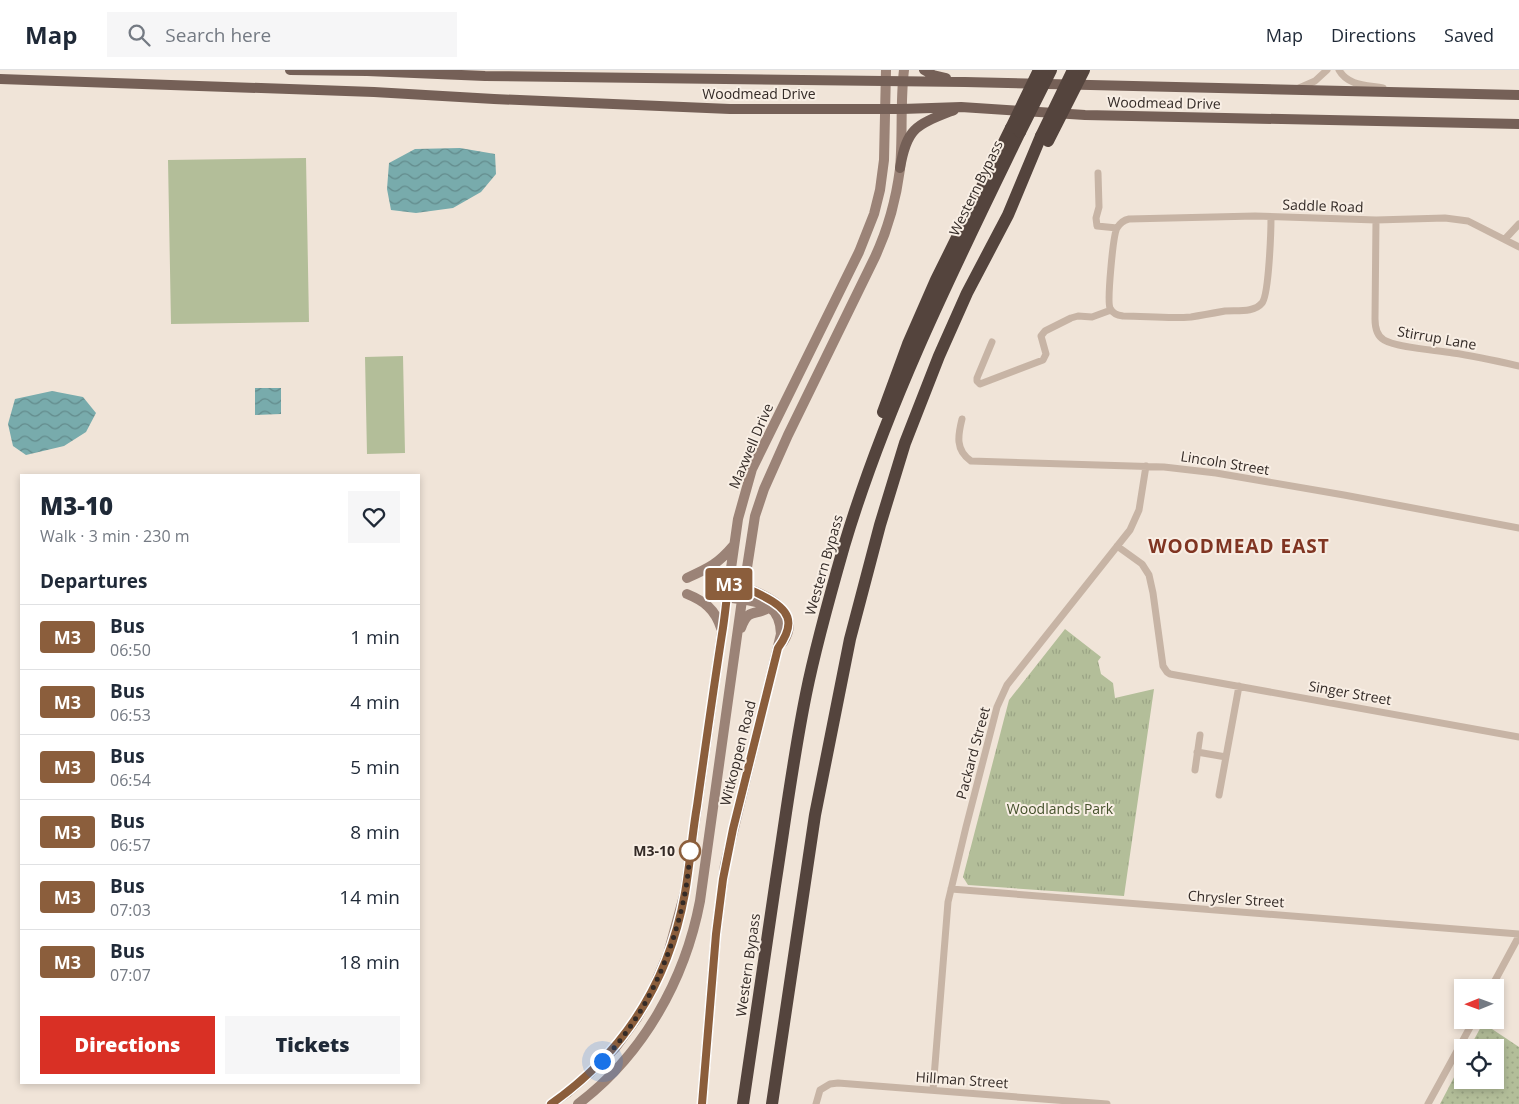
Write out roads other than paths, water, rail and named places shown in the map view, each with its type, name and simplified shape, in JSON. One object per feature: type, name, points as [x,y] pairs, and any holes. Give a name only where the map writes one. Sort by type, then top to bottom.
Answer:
[{"type":"highway","points":[[1016,130],[1039,70]]},
{"type":"highway","name":"Western Bypass","points":[[743,1104],[786,812],[806,694],[831,592],[864,485],[914,357],[945,284],[1016,130],[1051,70]]},
{"type":"highway","points":[[772,1104],[815,815],[850,639],[880,525],[905,444],[939,356],[1045,138],[1073,70]]},
{"type":"highway","points":[[1045,138],[1084,70]]},
{"type":"main road","name":"Woodmead Drive","points":[[290,70],[485,76],[965,82],[1519,95]]},
{"type":"main road","name":"Maxwell Drive","points":[[551,1104],[590,1073],[615,1048],[637,1018],[652,991],[668,954],[685,892],[741,506],[752,469],[859,252],[874,214],[880,190],[884,160],[886,70]]},
{"type":"main road","name":"Maxwell Drive","points":[[578,1104],[620,1066],[635,1048],[655,1018],[681,968],[696,921],[754,522],[762,494],[788,435],[879,249],[894,206],[900,168],[902,82],[904,70]]},
{"type":"main road","points":[[924,70],[936,76],[965,82]]},
{"type":"main road","name":"Woodmead Drive","points":[[0,79],[374,92],[692,108],[962,108],[1086,115],[1519,124]]},
{"type":"main road","points":[[900,168],[905,144],[915,129],[929,120],[962,108]]},
{"type":"main road","points":[[687,578],[718,562],[735,544]]},
{"type":"main road","name":"Witkoppen Road","points":[[729,582],[744,586],[773,600],[782,607],[786,613],[788,631],[785,640],[778,648]]},
{"type":"main road","points":[[687,594],[702,600],[708,606],[719,619],[722,631]]},
{"type":"main road","points":[[727,597],[764,604],[770,607],[767,610],[754,612],[747,616],[737,635]]},
{"type":"main road","name":"Witkoppen Road","points":[[702,1104],[715,942],[723,879],[733,829],[781,634],[777,614],[770,607]]},
{"type":"main road","points":[[696,814],[712,817]]},
{"type":"street","points":[[1289,90],[1303,87],[1315,81],[1327,70]]},
{"type":"street","points":[[1339,70],[1348,80],[1356,83],[1409,92]]},
{"type":"street","points":[[1098,173],[1099,207],[1096,218],[1097,226],[1119,226],[1115,233],[1108,297],[1110,310],[1117,315],[1190,317],[1228,311],[1250,310],[1258,306],[1262,303],[1265,296],[1270,253],[1271,217]]},
{"type":"street","name":"Saddle Road","points":[[1119,226],[1125,220],[1132,219],[1214,216],[1376,220],[1457,219],[1468,221],[1519,247]]},
{"type":"street","name":"Stirrup Lane","points":[[1376,220],[1375,319],[1377,331],[1382,338],[1386,341],[1405,346],[1456,353],[1519,366]]},
{"type":"street","points":[[1505,239],[1519,224]]},
{"type":"street","points":[[992,342],[977,378],[980,384],[1043,360],[1046,354],[1042,336],[1046,331],[1071,318],[1092,316],[1110,310]]},
{"type":"street","name":"Lincoln Street","points":[[962,419],[958,442],[962,452],[970,461],[1146,466],[1216,473],[1519,528]]},
{"type":"street","name":"Packard Street","points":[[933,1090],[948,902],[1001,697],[1127,535],[1139,510],[1146,466]]},
{"type":"street","name":"Singer Street","points":[[1117,546],[1142,564],[1149,575],[1163,666],[1167,672],[1519,737]]},
{"type":"street","points":[[1219,795],[1239,686]]},
{"type":"street","points":[[1195,770],[1200,735]]},
{"type":"street","points":[[1198,752],[1226,757]]},
{"type":"street","name":"Chrysler Street","points":[[952,889],[1519,935]]},
{"type":"street","points":[[1496,979],[1519,935]]},
{"type":"street","points":[[1428,1104],[1469,1029]]},
{"type":"street","name":"Hillman Street","points":[[816,1104],[818,1093],[826,1086],[838,1083],[1107,1104]]},
{"type":"water","points":[[460,148],[495,154],[496,174],[481,192],[453,208],[416,213],[391,210],[387,189],[389,163],[415,149]]},
{"type":"water","points":[[255,388],[281,388],[281,414],[255,415]]},
{"type":"water","points":[[52,391],[83,397],[96,413],[86,432],[64,446],[26,455],[13,446],[8,424],[15,399]]},
{"type":"place","name":"M3-10","points":[[690,851]]},
{"type":"district","name":"WOODMEAD EAST","points":[[1239,546]]},
{"type":"park label","name":"Woodlands Park","points":[[1060,809]]}]
